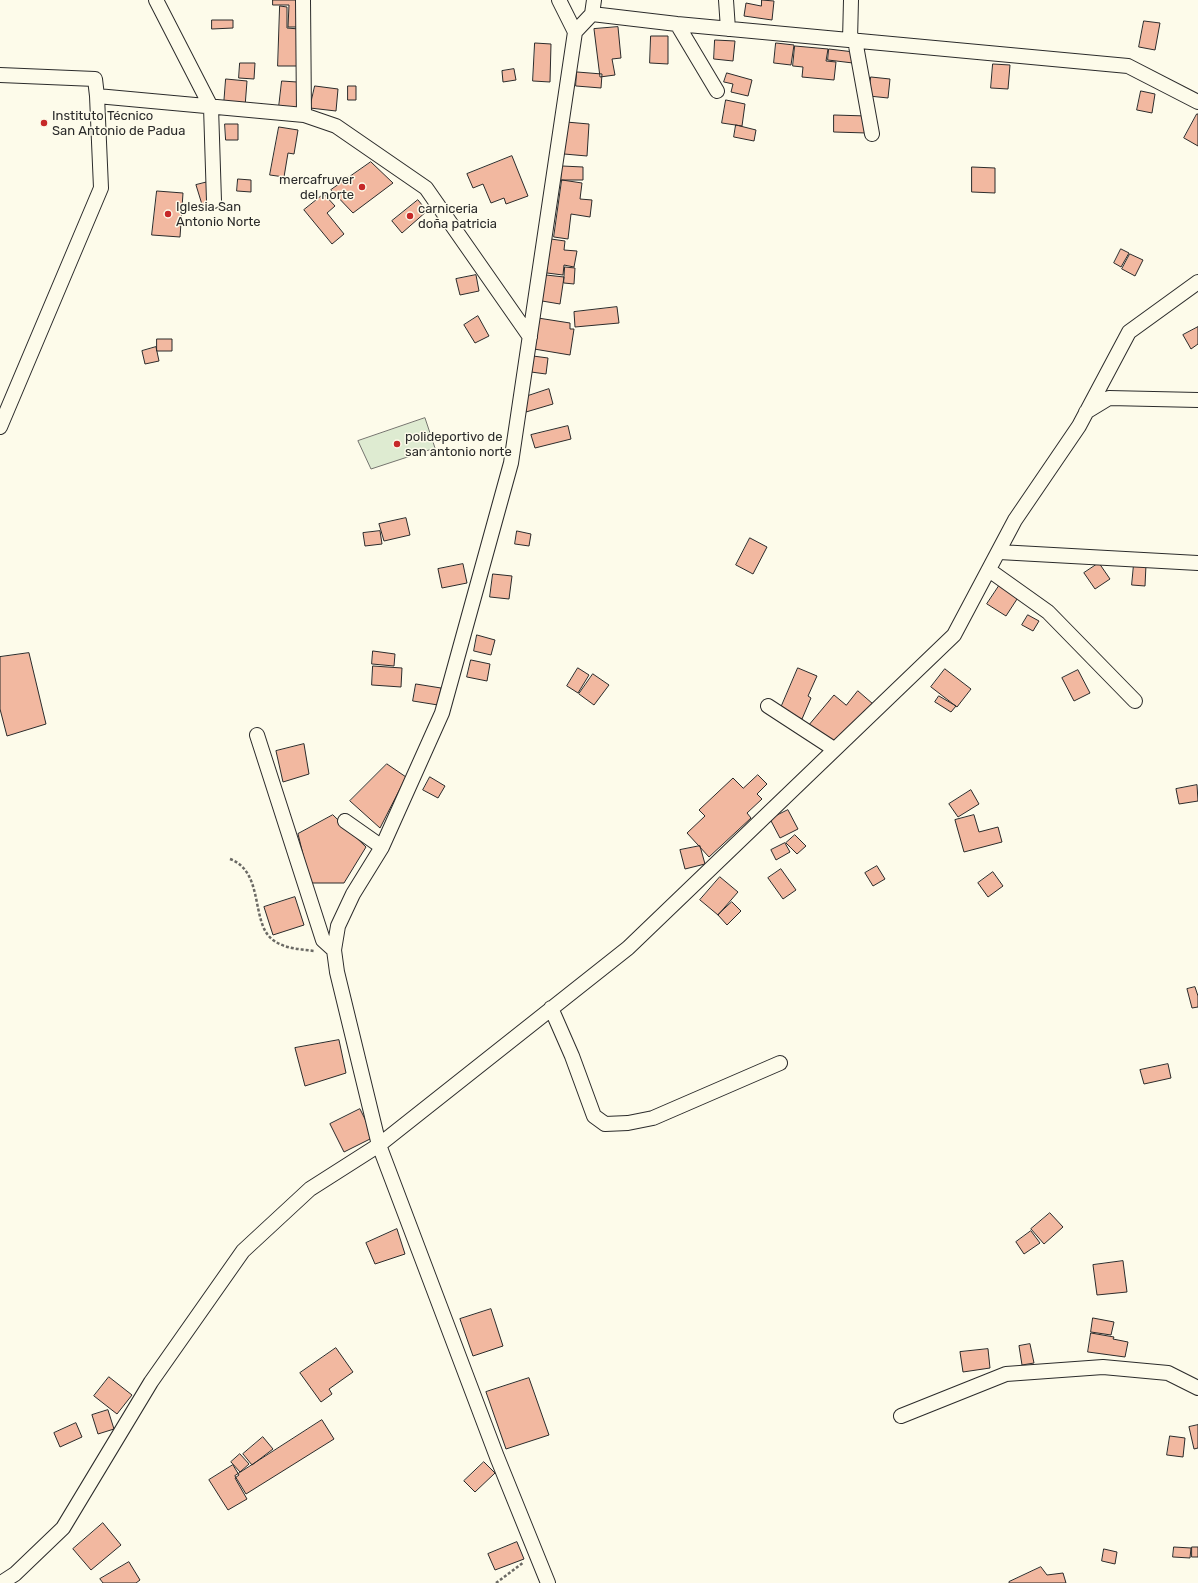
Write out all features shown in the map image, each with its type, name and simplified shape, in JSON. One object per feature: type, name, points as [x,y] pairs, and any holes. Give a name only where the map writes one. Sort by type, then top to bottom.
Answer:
[{"type":"street","points":[[156,0],[211,107],[214,201]]},
{"type":"street","points":[[303,0],[304,115]]},
{"type":"street","points":[[548,1583],[497,1457],[379,1145],[337,972],[334,950],[338,926],[341,919],[353,894],[382,847],[442,712],[511,463],[575,32],[559,0]]},
{"type":"street","points":[[575,32],[592,14],[594,0]]},
{"type":"street","points":[[726,0],[728,29]]},
{"type":"street","points":[[851,0],[853,40],[872,134]]},
{"type":"street","points":[[592,14],[728,29],[1128,66],[1198,102]]},
{"type":"street","points":[[677,24],[717,90]]},
{"type":"street","points":[[0,75],[95,79],[101,188],[0,427]]},
{"type":"street","points":[[97,96],[304,115],[336,126],[426,188],[530,337]]},
{"type":"street","points":[[1,1583],[15,1574],[63,1528],[151,1382],[243,1251],[310,1189],[379,1145],[628,948],[954,635],[1015,520],[1079,426],[1129,332],[1198,282]]},
{"type":"street","points":[[1086,413],[1109,398],[1198,400]]},
{"type":"street","points":[[998,552],[1198,563]]},
{"type":"street","points":[[989,570],[1048,612],[1135,701]]},
{"type":"street","points":[[768,706],[834,749]]},
{"type":"street","points":[[257,735],[323,940],[334,950]]},
{"type":"street","points":[[345,821],[382,847]]},
{"type":"street","points":[[551,1008],[572,1056],[594,1116],[604,1124],[628,1123],[653,1118],[780,1063]]},
{"type":"street","points":[[901,1416],[1006,1374],[1103,1367],[1168,1373],[1198,1388]]},
{"type":"path","points":[[230,858],[236,861],[246,871],[256,892],[262,923],[272,940],[287,947],[325,952],[334,950]]},
{"type":"path","points":[[496,1583],[536,1553]]},
{"type":"green space","name":"polideportivo de san antonio norte","points":[[425,418],[435,448],[371,469],[358,441]]},
{"type":"building","points":[[273,0],[298,0],[298,27],[288,27],[289,5],[273,5]]},
{"type":"building","points":[[762,0],[774,1],[772,20],[744,16],[746,3],[761,6]]},
{"type":"building","points":[[280,6],[287,7],[287,28],[299,29],[298,66],[278,66]]},
{"type":"building","points":[[212,20],[233,20],[233,28],[212,29]]},
{"type":"building","points":[[1144,21],[1160,23],[1155,50],[1139,47]]},
{"type":"building","points":[[618,27],[621,58],[612,59],[615,75],[600,77],[594,29]]},
{"type":"building","points":[[651,36],[668,36],[668,64],[650,63]]},
{"type":"building","points":[[715,40],[735,41],[733,61],[714,59]]},
{"type":"building","points":[[535,43],[551,44],[550,82],[533,81]]},
{"type":"building","points":[[776,43],[794,45],[791,65],[774,63]]},
{"type":"building","points":[[795,46],[828,49],[826,61],[836,62],[834,80],[802,77],[803,67],[793,66]]},
{"type":"building","points":[[829,49],[854,52],[853,63],[828,60]]},
{"type":"building","points":[[240,63],[255,63],[254,79],[239,78]]},
{"type":"building","points":[[993,64],[1010,65],[1008,89],[991,88]]},
{"type":"building","points":[[514,69],[516,80],[503,82],[502,71]]},
{"type":"building","points":[[577,72],[602,74],[601,88],[576,86]]},
{"type":"building","points":[[727,73],[752,80],[748,96],[731,92],[733,84],[724,82]]},
{"type":"building","points":[[871,77],[890,79],[888,98],[869,96]]},
{"type":"building","points":[[226,79],[247,81],[245,107],[224,105]]},
{"type":"building","points":[[282,81],[297,82],[298,108],[279,107]]},
{"type":"building","points":[[315,86],[338,89],[336,111],[310,108]]},
{"type":"building","points":[[348,86],[356,86],[356,100],[348,100]]},
{"type":"building","points":[[1141,91],[1155,94],[1152,113],[1137,110]]},
{"type":"building","points":[[726,100],[745,104],[742,126],[722,123]]},
{"type":"building","points":[[1198,114],[1198,146],[1184,138]]},
{"type":"building","points":[[834,115],[867,116],[867,133],[834,132]]},
{"type":"building","points":[[566,122],[589,124],[587,156],[564,154]]},
{"type":"building","points":[[225,124],[238,124],[238,140],[226,140]]},
{"type":"building","points":[[736,125],[756,130],[754,141],[734,137]]},
{"type":"building","points":[[279,127],[298,130],[294,154],[288,153],[284,177],[270,175]]},
{"type":"building","points":[[512,156],[528,196],[506,204],[504,198],[491,203],[483,184],[473,188],[467,174]]},
{"type":"building","name":"mercafruver del norte","points":[[371,162],[393,183],[353,213],[331,190]]},
{"type":"building","points":[[562,166],[583,167],[583,180],[561,180]]},
{"type":"building","points":[[972,167],[995,168],[995,193],[972,192]]},
{"type":"building","points":[[238,179],[251,180],[251,192],[237,191]]},
{"type":"building","points":[[562,180],[582,183],[580,199],[592,200],[590,217],[571,214],[568,239],[554,237]]},
{"type":"building","points":[[208,182],[216,208],[204,211],[196,185]]},
{"type":"building","name":"Iglesia San Antonio Norte","points":[[157,191],[183,193],[180,237],[152,235]]},
{"type":"building","points":[[324,194],[335,206],[327,213],[344,234],[332,244],[304,210]]},
{"type":"building","name":"carniceria doña patricia","points":[[418,200],[427,211],[402,233],[392,221]]},
{"type":"building","points":[[551,239],[565,241],[564,250],[577,251],[574,267],[564,265],[563,275],[547,273]]},
{"type":"building","points":[[1121,249],[1129,253],[1121,267],[1114,263]]},
{"type":"building","points":[[1130,254],[1143,260],[1135,276],[1122,269]]},
{"type":"building","points":[[565,267],[575,268],[574,284],[564,283]]},
{"type":"building","points":[[476,275],[479,291],[460,295],[456,279]]},
{"type":"building","points":[[546,275],[564,277],[560,304],[542,301]]},
{"type":"building","points":[[617,307],[619,323],[575,327],[574,312]]},
{"type":"building","points":[[478,316],[489,336],[475,343],[464,325]]},
{"type":"building","points":[[538,318],[570,323],[570,329],[574,329],[570,355],[534,349]]},
{"type":"building","points":[[1198,327],[1198,344],[1191,349],[1183,335]]},
{"type":"building","points":[[157,339],[172,339],[172,351],[157,351]]},
{"type":"building","points":[[156,347],[159,361],[145,364],[142,351]]},
{"type":"building","points":[[533,356],[548,358],[546,374],[531,372]]},
{"type":"building","points":[[549,389],[553,404],[526,412],[522,398]]},
{"type":"building","points":[[568,426],[571,439],[535,448],[531,435]]},
{"type":"building","points":[[406,518],[410,535],[384,541],[379,524]]},
{"type":"building","points":[[380,531],[382,544],[365,546],[363,533]]},
{"type":"building","points":[[517,531],[531,534],[529,546],[515,544]]},
{"type":"building","points":[[750,538],[767,547],[753,574],[736,565]]},
{"type":"building","points":[[1099,563],[1110,579],[1095,589],[1084,573]]},
{"type":"building","points":[[463,564],[467,583],[442,588],[438,569]]},
{"type":"building","points":[[1134,564],[1146,565],[1145,586],[1132,585]]},
{"type":"building","points":[[493,574],[512,576],[509,599],[490,597]]},
{"type":"building","points":[[1001,583],[1019,596],[1006,616],[987,604]]},
{"type":"building","points":[[1028,615],[1039,621],[1033,631],[1022,625]]},
{"type":"building","points":[[477,635],[495,640],[491,655],[474,651]]},
{"type":"building","points":[[373,651],[395,654],[394,666],[372,664]]},
{"type":"building","points":[[29,653],[46,724],[7,736],[0,709],[0,657]]},
{"type":"building","points":[[471,660],[490,664],[487,681],[467,677]]},
{"type":"building","points":[[373,666],[402,668],[401,687],[372,685]]},
{"type":"building","points":[[578,668],[589,675],[578,693],[567,686]]},
{"type":"building","points":[[798,668],[817,676],[808,696],[811,698],[802,719],[780,710]]},
{"type":"building","points":[[945,669],[971,689],[957,707],[931,687]]},
{"type":"building","points":[[1078,670],[1090,693],[1074,701],[1062,678]]},
{"type":"building","points":[[593,674],[609,685],[594,705],[579,694]]},
{"type":"building","points":[[416,684],[441,688],[438,705],[413,701]]},
{"type":"building","points":[[858,691],[873,704],[835,748],[808,726],[834,695],[846,705]]},
{"type":"building","points":[[939,696],[956,706],[951,712],[935,702]]},
{"type":"building","points":[[304,744],[309,774],[283,782],[276,751]]},
{"type":"building","points":[[387,764],[406,777],[380,828],[350,801]]},
{"type":"building","points":[[758,775],[767,784],[757,794],[762,799],[747,813],[751,818],[709,857],[687,833],[705,816],[699,810],[733,778],[743,788]]},
{"type":"building","points":[[430,777],[445,786],[438,798],[423,790]]},
{"type":"building","points":[[1197,785],[1198,801],[1179,804],[1176,789]]},
{"type":"building","points":[[971,790],[979,804],[958,817],[949,804]]},
{"type":"building","points":[[788,810],[798,829],[780,838],[770,819]]},
{"type":"building","points":[[333,815],[366,847],[344,883],[310,883],[298,834]]},
{"type":"building","points":[[974,815],[979,832],[998,827],[1002,842],[964,852],[955,820]]},
{"type":"building","points":[[795,835],[806,846],[797,854],[786,843]]},
{"type":"building","points":[[785,843],[790,852],[776,860],[771,850]]},
{"type":"building","points":[[700,846],[705,864],[685,869],[680,850]]},
{"type":"building","points":[[877,866],[885,879],[873,886],[865,873]]},
{"type":"building","points":[[781,869],[796,890],[783,899],[768,878]]},
{"type":"building","points":[[993,872],[1003,886],[988,897],[978,883]]},
{"type":"building","points":[[720,877],[738,892],[718,915],[700,900]]},
{"type":"building","points":[[295,897],[304,925],[273,935],[264,907]]},
{"type":"building","points":[[732,902],[741,911],[727,925],[718,915]]},
{"type":"building","points":[[1195,987],[1198,996],[1198,1007],[1192,1008],[1187,989]]},
{"type":"building","points":[[339,1040],[346,1073],[305,1086],[295,1048]]},
{"type":"building","points":[[1168,1064],[1171,1078],[1144,1084],[1140,1070]]},
{"type":"building","points":[[360,1109],[374,1137],[344,1152],[330,1124]]},
{"type":"building","points":[[1050,1213],[1063,1227],[1044,1244],[1031,1229]]},
{"type":"building","points":[[397,1229],[405,1254],[375,1264],[366,1243]]},
{"type":"building","points":[[1031,1231],[1040,1243],[1024,1254],[1016,1242]]},
{"type":"building","points":[[1123,1261],[1127,1292],[1097,1295],[1093,1265]]},
{"type":"building","points":[[491,1309],[503,1346],[473,1356],[460,1319]]},
{"type":"building","points":[[1093,1318],[1114,1322],[1111,1335],[1091,1332]]},
{"type":"building","points":[[1091,1333],[1114,1337],[1113,1339],[1128,1342],[1125,1357],[1088,1352]]},
{"type":"building","points":[[1030,1344],[1034,1363],[1022,1365],[1019,1346]]},
{"type":"building","points":[[336,1348],[353,1372],[329,1389],[332,1394],[321,1402],[300,1373]]},
{"type":"building","points":[[988,1349],[990,1368],[963,1372],[960,1352]]},
{"type":"building","points":[[109,1377],[132,1395],[117,1414],[94,1396]]},
{"type":"building","points":[[529,1378],[549,1435],[506,1449],[486,1392]]},
{"type":"building","points":[[108,1410],[114,1429],[98,1434],[92,1415]]},
{"type":"building","points":[[322,1420],[334,1439],[246,1494],[235,1476]]},
{"type":"building","points":[[76,1423],[82,1437],[60,1447],[54,1433]]},
{"type":"building","points":[[1198,1425],[1198,1448],[1194,1449],[1189,1427]]},
{"type":"building","points":[[1170,1436],[1185,1438],[1183,1457],[1167,1455]]},
{"type":"building","points":[[263,1437],[273,1449],[252,1465],[243,1454]]},
{"type":"building","points":[[240,1454],[249,1464],[240,1472],[231,1462]]},
{"type":"building","points":[[484,1462],[495,1473],[475,1492],[464,1481]]},
{"type":"building","points":[[233,1465],[239,1475],[235,1478],[247,1499],[228,1510],[209,1480]]},
{"type":"building","points":[[103,1523],[121,1545],[91,1570],[73,1549]]},
{"type":"building","points":[[517,1542],[524,1559],[495,1570],[488,1554]]},
{"type":"building","points":[[1174,1547],[1191,1548],[1190,1558],[1173,1557]]},
{"type":"building","points":[[1192,1547],[1198,1547],[1198,1557],[1192,1557]]},
{"type":"building","points":[[1104,1549],[1117,1552],[1115,1564],[1102,1561]]},
{"type":"building","points":[[129,1562],[140,1580],[136,1583],[103,1583],[100,1579]]},
{"type":"building","points":[[1041,1567],[1047,1575],[1063,1573],[1066,1583],[1009,1583],[1009,1582]]},
{"type":"place","name":"Instituto Técnico San Antonio de Padua","points":[[44,123]]},
{"type":"place","name":"mercafruver del norte","points":[[362,187]]},
{"type":"place","name":"Iglesia San Antonio Norte","points":[[168,214]]},
{"type":"place","name":"carniceria doña patricia","points":[[410,216]]},
{"type":"place","name":"polideportivo de san antonio norte","points":[[397,444]]}]
